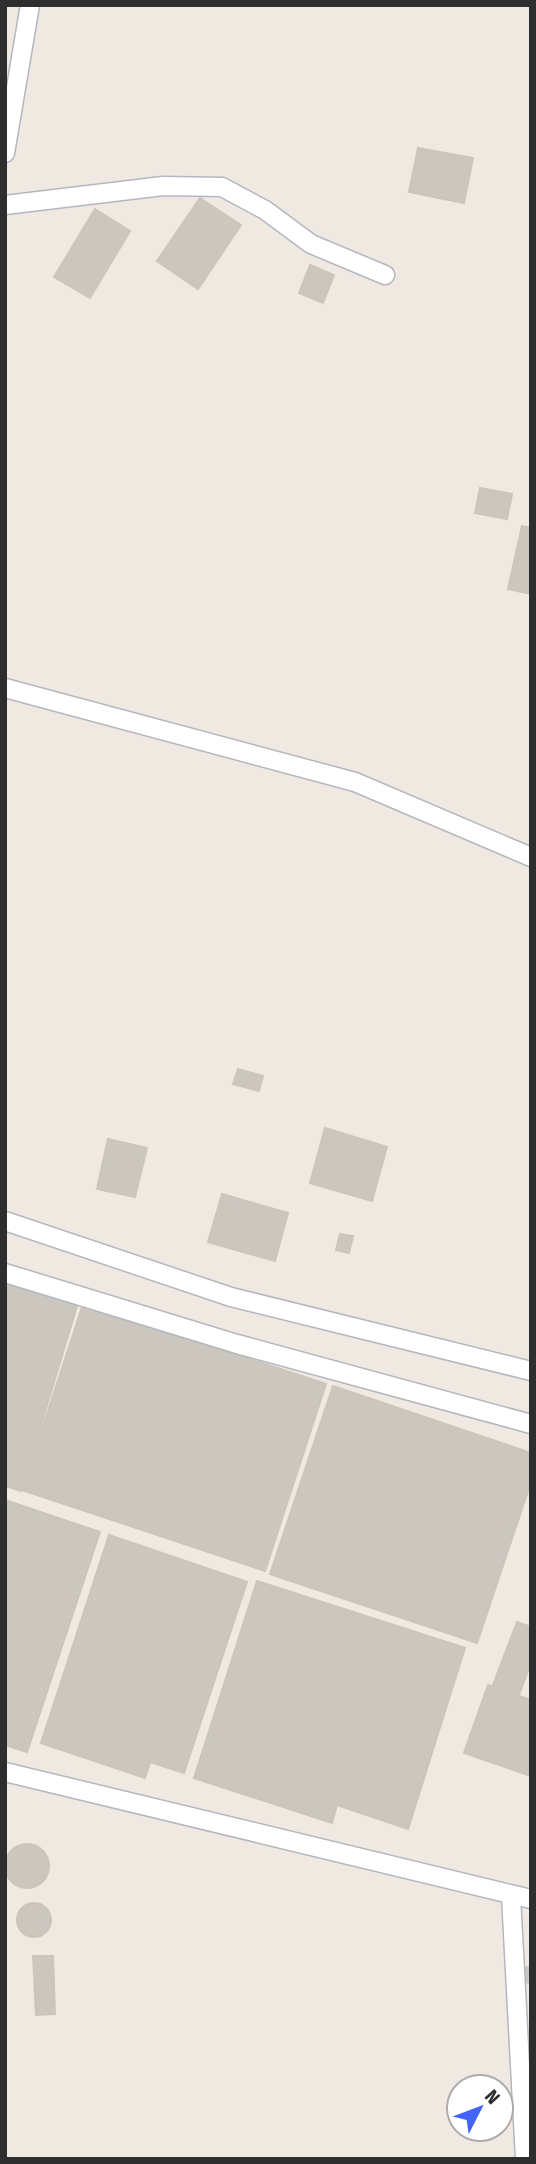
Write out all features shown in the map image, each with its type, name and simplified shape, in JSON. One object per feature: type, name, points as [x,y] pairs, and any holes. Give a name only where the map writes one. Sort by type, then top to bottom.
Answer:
[{"type":"lane","points":[[5,153],[30,5]]},
{"type":"lane","points":[[5,205],[163,186],[222,187],[265,210],[311,244],[384,275]]},
{"type":"lane","points":[[5,688],[355,782],[531,857]]},
{"type":"lane","points":[[5,1221],[230,1297],[531,1371]]},
{"type":"lane","points":[[5,1273],[237,1344],[531,1424]]},
{"type":"lane","points":[[5,1772],[531,1899]]},
{"type":"lane","points":[[511,1896],[525,2159]]},
{"type":"building","points":[[418,148],[473,158],[464,203],[409,192]]},
{"type":"building","points":[[200,198],[241,225],[198,289],[157,261]]},
{"type":"building","points":[[95,209],[130,231],[90,298],[54,277]]},
{"type":"building","points":[[310,265],[334,275],[323,303],[299,293]]},
{"type":"building","points":[[480,488],[512,494],[507,519],[475,513]]},
{"type":"building","points":[[522,526],[531,528],[531,594],[508,589]]},
{"type":"building","points":[[238,1069],[263,1076],[259,1091],[233,1084]]},
{"type":"building","points":[[325,1128],[387,1147],[372,1201],[310,1183]]},
{"type":"building","points":[[108,1139],[147,1148],[135,1197],[97,1189]]},
{"type":"building","points":[[222,1194],[288,1213],[275,1261],[208,1242]]},
{"type":"building","points":[[340,1234],[353,1236],[349,1253],[336,1250]]},
{"type":"building","points":[[5,1280],[78,1303],[21,1491],[5,1486]]},
{"type":"building","points":[[83,1304],[326,1384],[265,1571],[22,1490]]},
{"type":"building","points":[[333,1386],[531,1453],[531,1482],[477,1643],[270,1574]]},
{"type":"building","points":[[5,1500],[100,1532],[27,1752],[5,1745]]},
{"type":"building","points":[[109,1535],[247,1582],[184,1773],[150,1762],[145,1778],[41,1743]]},
{"type":"building","points":[[257,1581],[465,1648],[408,1829],[337,1805],[332,1823],[194,1778]]},
{"type":"building","points":[[517,1622],[531,1627],[531,1669],[529,1668],[519,1695],[493,1685]]},
{"type":"building","points":[[488,1685],[531,1700],[531,1776],[464,1753]]},
{"type":"building","points":[[27,1844],[43,1850],[49,1866],[43,1882],[27,1888],[11,1882],[5,1866],[11,1850]]},
{"type":"building","points":[[34,1903],[46,1908],[51,1920],[46,1932],[34,1937],[22,1932],[17,1920],[22,1908]]},
{"type":"building","points":[[33,1956],[53,1956],[55,2014],[36,2015]]},
{"type":"building","points":[[531,1967],[531,1982],[521,1983],[520,1968]]}]
